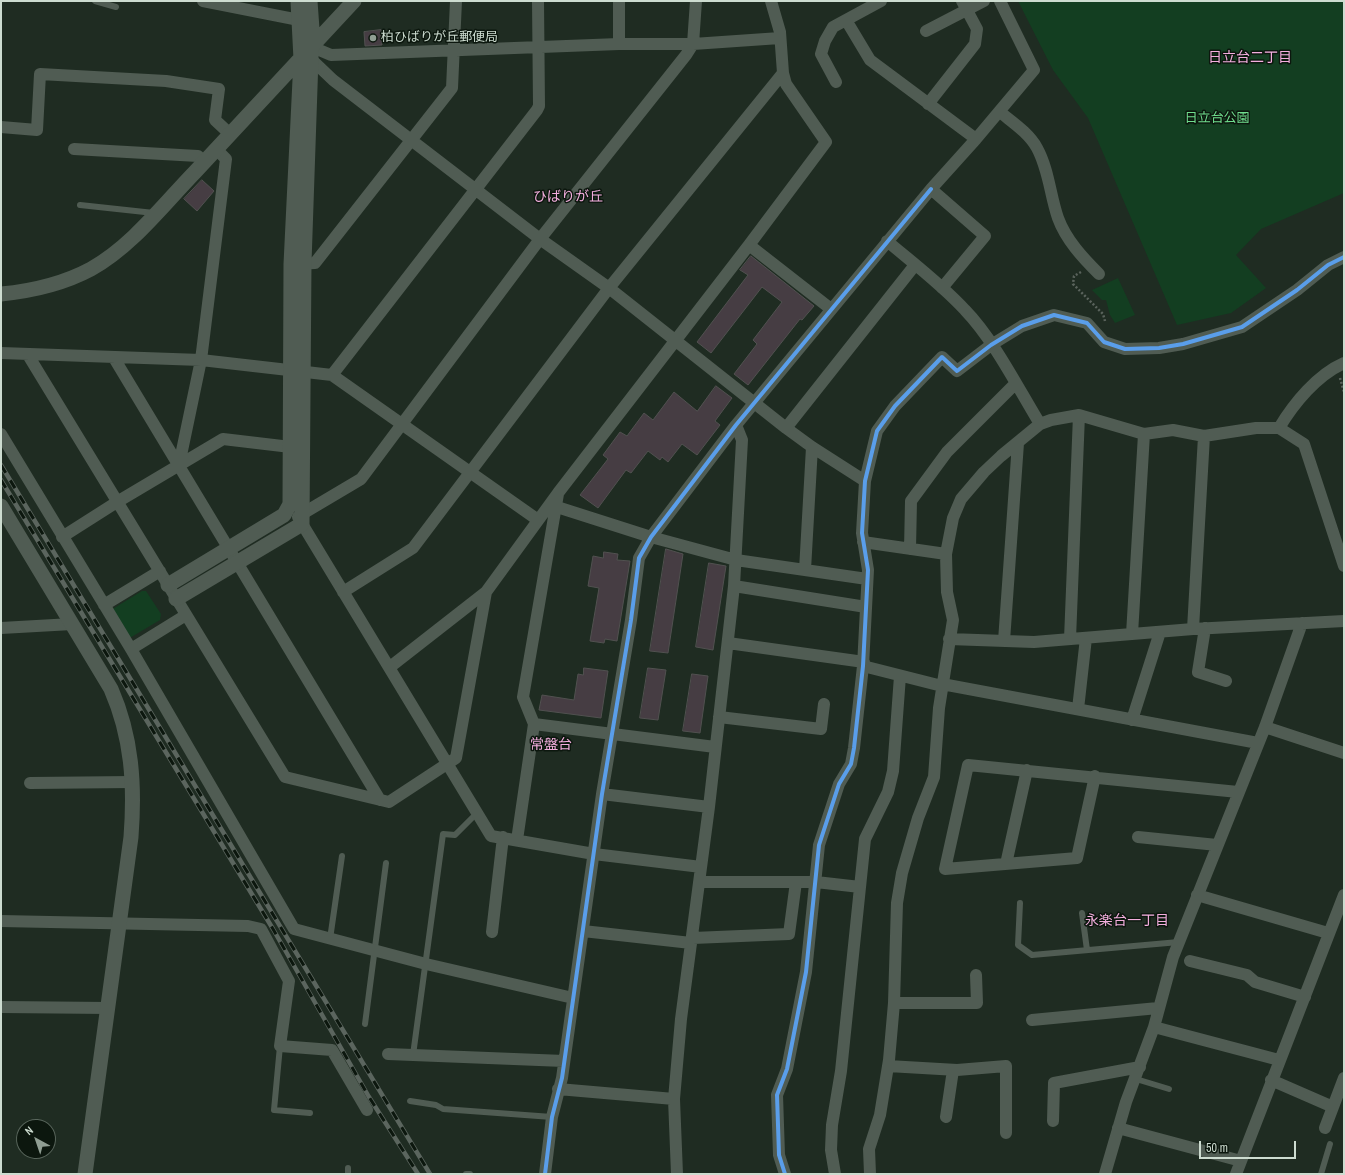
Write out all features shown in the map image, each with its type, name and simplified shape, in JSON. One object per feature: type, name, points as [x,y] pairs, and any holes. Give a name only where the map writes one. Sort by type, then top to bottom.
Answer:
[{"type":"street","points":[[203,1],[299,20]]},
{"type":"street","points":[[298,1],[299,20],[308,55],[333,80],[540,239],[609,288],[786,428],[812,447],[865,481]]},
{"type":"street","points":[[168,585],[284,515],[290,504],[296,447],[297,264],[310,1]]},
{"type":"street","points":[[1,294],[44,287],[69,279],[91,269],[111,256],[131,239],[230,134],[308,55],[354,1]]},
{"type":"street","points":[[297,264],[315,263],[452,88],[456,1]]},
{"type":"street","points":[[332,375],[537,110],[539,106],[538,1]]},
{"type":"street","points":[[619,1],[620,44]]},
{"type":"street","points":[[176,599],[238,563],[362,479],[540,239],[694,44],[696,1]]},
{"type":"street","points":[[390,667],[486,592],[558,493],[749,245],[826,142],[786,84],[783,73],[780,38],[771,1]]},
{"type":"street","points":[[836,82],[821,54],[825,41],[833,27],[881,1]]},
{"type":"street","points":[[926,31],[965,6],[984,1]]},
{"type":"street","points":[[545,1174],[552,1117],[564,1061],[602,794],[631,620],[639,558],[651,537],[754,402],[887,241],[1000,112],[1034,70],[1000,1]]},
{"type":"street","points":[[928,104],[975,44],[977,29],[965,6]]},
{"type":"street","points":[[846,20],[870,60],[976,139]]},
{"type":"street","points":[[308,55],[620,44],[694,44],[780,38]]},
{"type":"street","points":[[343,592],[412,548],[609,288],[783,73]]},
{"type":"street","points":[[1,127],[37,130],[40,74],[166,81],[219,89],[215,120],[230,134]]},
{"type":"street","points":[[1000,112],[1026,135],[1036,147],[1047,174],[1058,218],[1067,237],[1096,270]]},
{"type":"street","points":[[74,149],[198,156],[204,162]]},
{"type":"street","points":[[179,465],[201,360],[226,159],[216,149]]},
{"type":"street","points":[[931,189],[985,236],[942,288]]},
{"type":"street","points":[[887,241],[942,288],[966,311],[991,345],[1040,424]]},
{"type":"street","points":[[749,245],[831,309]]},
{"type":"street","points":[[785,1174],[779,1155],[777,1095],[787,1069],[794,1041],[806,972],[819,845],[839,784],[851,764],[864,664],[868,579],[862,533],[865,481],[877,431],[895,406],[942,357],[957,371],[991,345],[1022,326],[1054,314],[1087,323],[1104,342],[1125,349],[1159,348],[1183,344],[1242,327],[1297,290],[1328,265],[1344,257]]},
{"type":"street","points":[[786,428],[915,265]]},
{"type":"street","points":[[1,353],[201,360],[332,375],[538,520]]},
{"type":"street","points":[[28,354],[284,777],[389,802],[456,758],[486,592]]},
{"type":"street","points":[[114,358],[380,800]]},
{"type":"street","points":[[1280,428],[1288,412],[1312,386],[1336,366],[1344,363]]},
{"type":"street","points":[[910,549],[911,501],[947,452],[1015,384]]},
{"type":"street","points":[[870,1174],[869,1149],[880,1115],[888,1066],[894,1003],[897,903],[902,873],[918,818],[934,777],[942,684],[948,639],[953,620],[947,592],[946,554],[953,518],[961,499],[984,472],[1040,424],[1051,420],[1079,415],[1144,434],[1173,430],[1204,436],[1256,428],[1280,428],[1304,444],[1344,566]]},
{"type":"street","points":[[1070,639],[1079,415]]},
{"type":"street","points":[[677,1174],[674,1099],[734,586],[742,440],[736,425]]},
{"type":"street","points":[[1,434],[131,649],[294,929],[426,964],[573,998]]},
{"type":"street","points":[[1132,634],[1144,434]]},
{"type":"street","points":[[1193,629],[1204,436]]},
{"type":"street","points":[[62,537],[117,502],[223,439],[296,447]]},
{"type":"street","points":[[1004,641],[1018,443]]},
{"type":"street","points":[[296,447],[302,519]]},
{"type":"street","points":[[805,570],[812,447]]},
{"type":"street","points":[[517,840],[534,724],[523,698],[558,493]]},
{"type":"street","points":[[290,504],[302,519],[343,592],[390,667],[446,764],[491,836],[504,837],[594,854],[701,867]]},
{"type":"street","points":[[1,506],[111,689],[119,706],[130,750],[134,802],[131,837],[109,1008],[85,1174]]},
{"type":"street","points":[[556,508],[651,537],[736,560],[868,579]]},
{"type":"street","points":[[863,542],[946,554]]},
{"type":"street","points":[[104,605],[160,570]]},
{"type":"street","points":[[734,586],[866,607]]},
{"type":"street","points":[[131,649],[186,615]]},
{"type":"street","points":[[948,639],[1034,642],[1205,628],[1344,621]]},
{"type":"street","points":[[1105,1174],[1118,1128],[1154,1027],[1158,1008],[1179,942],[1265,727],[1302,623]]},
{"type":"street","points":[[1,628],[72,624]]},
{"type":"street","points":[[1205,628],[1198,672],[1226,681]]},
{"type":"street","points":[[1132,720],[1160,632]]},
{"type":"street","points":[[1078,709],[1086,638]]},
{"type":"street","points":[[728,643],[864,664],[900,676],[1258,743]]},
{"type":"street","points":[[834,1174],[832,1125],[841,1071],[866,839],[888,792],[892,771],[900,676]]},
{"type":"street","points":[[719,717],[821,729],[824,704]]},
{"type":"street","points":[[534,724],[715,747]]},
{"type":"street","points":[[1265,727],[1344,753]]},
{"type":"street","points":[[1095,776],[1077,858],[945,869],[968,765],[1095,776],[1238,792]]},
{"type":"street","points":[[1006,864],[1027,770]]},
{"type":"street","points":[[30,783],[133,782]]},
{"type":"street","points":[[602,794],[709,807]]},
{"type":"street","points":[[492,932],[504,837]]},
{"type":"street","points":[[1138,837],[1217,845]]},
{"type":"street","points":[[699,882],[816,882],[860,887]]},
{"type":"street","points":[[583,931],[692,941],[789,934],[796,882]]},
{"type":"street","points":[[1197,895],[1328,933]]},
{"type":"street","points":[[1236,1174],[1271,1080],[1344,895]]},
{"type":"street","points":[[1,921],[248,926],[262,929],[289,981],[280,1046],[332,1050],[367,1110]]},
{"type":"street","points":[[1190,961],[1247,975],[1255,982],[1305,997]]},
{"type":"street","points":[[894,1003],[977,1003],[976,975]]},
{"type":"street","points":[[1,1007],[109,1008]]},
{"type":"street","points":[[1032,1020],[1158,1008]]},
{"type":"street","points":[[1154,1027],[1279,1060]]},
{"type":"street","points":[[388,1054],[564,1061]]},
{"type":"street","points":[[888,1066],[953,1070],[1006,1066],[1006,1133]]},
{"type":"street","points":[[1053,1121],[1054,1083],[1140,1067]]},
{"type":"street","points":[[946,1117],[953,1070]]},
{"type":"street","points":[[1324,1128],[1344,1078]]},
{"type":"street","points":[[1271,1080],[1333,1107]]},
{"type":"street","points":[[558,1089],[674,1099]]},
{"type":"street","points":[[1118,1128],[1241,1162]]},
{"type":"lane","points":[[95,1],[116,7]]},
{"type":"lane","points":[[80,205],[156,213]]},
{"type":"lane","points":[[413,1055],[443,834],[455,835],[477,813]]},
{"type":"lane","points":[[330,939],[342,856]]},
{"type":"lane","points":[[365,1024],[386,863]]},
{"type":"lane","points":[[1020,904],[1018,945],[1032,955],[1179,942]]},
{"type":"lane","points":[[1082,913],[1087,950]]},
{"type":"lane","points":[[280,1046],[274,1110],[310,1113]]},
{"type":"lane","points":[[1136,1079],[1169,1089]]},
{"type":"lane","points":[[410,1101],[436,1105],[443,1109],[552,1117]]},
{"type":"lane","points":[[1321,1174],[1330,1144]]},
{"type":"path","points":[[1096,270],[1074,276],[1073,284],[1103,314],[1105,321]]},
{"type":"green space","name":"日立台公園","points":[[1018,1],[1344,1],[1344,193],[1261,229],[1236,255],[1266,288],[1231,313],[1177,325],[1088,118],[1053,70]]},
{"type":"green space","points":[[1118,278],[1135,315],[1115,323],[1110,315],[1106,300],[1102,300],[1092,290]]},
{"type":"green space","points":[[142,591],[146,591],[161,614],[160,620],[128,639],[111,610]]},
{"type":"building","points":[[381,30],[382,45],[365,46],[364,32]]},
{"type":"building","points":[[202,180],[214,191],[197,211],[184,199]]},
{"type":"building","points":[[751,256],[814,306],[802,320],[800,319],[748,385],[734,374],[757,344],[753,340],[782,302],[762,287],[711,353],[697,342],[748,275],[740,270]]},
{"type":"building","points":[[716,386],[732,398],[715,421],[720,425],[697,455],[682,444],[668,462],[662,457],[660,460],[648,451],[631,473],[626,470],[598,508],[580,495],[608,459],[603,455],[620,432],[627,436],[644,413],[653,420],[674,392],[697,411]]},
{"type":"building","points":[[666,549],[683,554],[668,653],[650,651]]},
{"type":"building","points":[[604,552],[618,554],[617,560],[630,561],[617,641],[605,639],[604,643],[590,641],[599,588],[588,586],[593,556],[603,558]]},
{"type":"building","points":[[709,563],[726,566],[713,650],[696,647]]},
{"type":"building","points":[[584,668],[608,671],[601,718],[539,710],[542,695],[574,700],[578,674],[583,675]]},
{"type":"building","points":[[648,668],[666,670],[658,720],[640,718]]},
{"type":"building","points":[[692,674],[708,676],[700,733],[683,731]]},
{"type":"railway","points":[[1,465],[430,1174]]},
{"type":"railway","points":[[1,480],[273,929],[369,1097],[418,1174]]},
{"type":"cycle path","points":[[545,1174],[552,1117],[562,1078],[602,794],[631,620],[639,558],[651,537],[736,425],[931,189]]},
{"type":"cycle path","points":[[785,1174],[779,1155],[777,1095],[787,1069],[806,972],[819,845],[839,784],[851,764],[854,748],[863,666],[868,570],[862,533],[865,481],[877,431],[895,406],[942,357],[957,371],[991,345],[1022,326],[1054,315],[1087,323],[1104,342],[1125,349],[1159,348],[1183,344],[1242,327],[1297,290],[1328,265],[1344,257]]},
{"type":"place","name":"柏ひばりが丘郵便局","points":[[373,38]]},
{"type":"district","name":"日立台二丁目","points":[[1250,58]]},
{"type":"district","name":"ひばりが丘","points":[[568,197]]},
{"type":"district","name":"常盤台","points":[[551,745]]},
{"type":"district","name":"永楽台一丁目","points":[[1127,921]]}]
